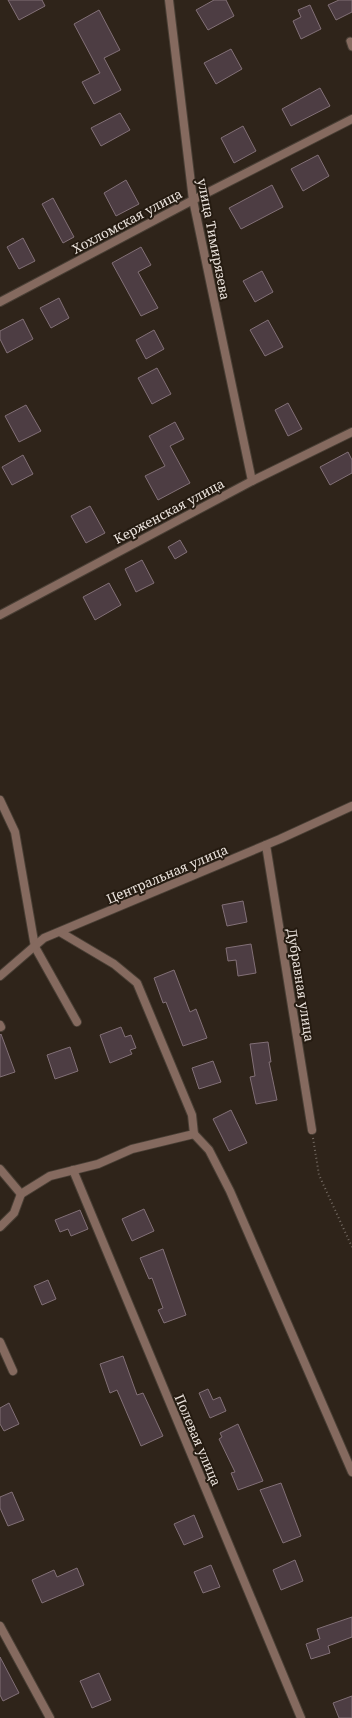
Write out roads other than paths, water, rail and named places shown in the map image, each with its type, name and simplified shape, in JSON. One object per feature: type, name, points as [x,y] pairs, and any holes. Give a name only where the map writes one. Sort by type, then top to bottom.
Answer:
[{"type":"street","name":"улица Тимирязева","points":[[169,0],[192,200],[252,481]]},
{"type":"street","name":"Хохломская улица","points":[[0,302],[192,200],[352,119]]},
{"type":"street","name":"Керженская улица","points":[[0,615],[252,481],[352,432]]},
{"type":"street","points":[[0,800],[15,832],[35,947],[77,1022]]},
{"type":"street","name":"Центральная улица","points":[[0,976],[44,938],[266,845],[352,806]]},
{"type":"street","name":"Дубравная улица","points":[[266,845],[312,1130]]},
{"type":"street","points":[[60,932],[114,964],[137,982],[192,1115],[194,1134],[209,1150],[230,1191],[352,1472]]},
{"type":"street","points":[[0,1227],[14,1213],[21,1194],[50,1176],[98,1164],[132,1149],[194,1134]]},
{"type":"street","points":[[0,1169],[21,1194]]},
{"type":"street","name":"Полевая улица","points":[[72,1170],[301,1718]]},
{"type":"street","points":[[0,1342],[13,1371]]},
{"type":"street","points":[[0,1626],[50,1718]]}]
